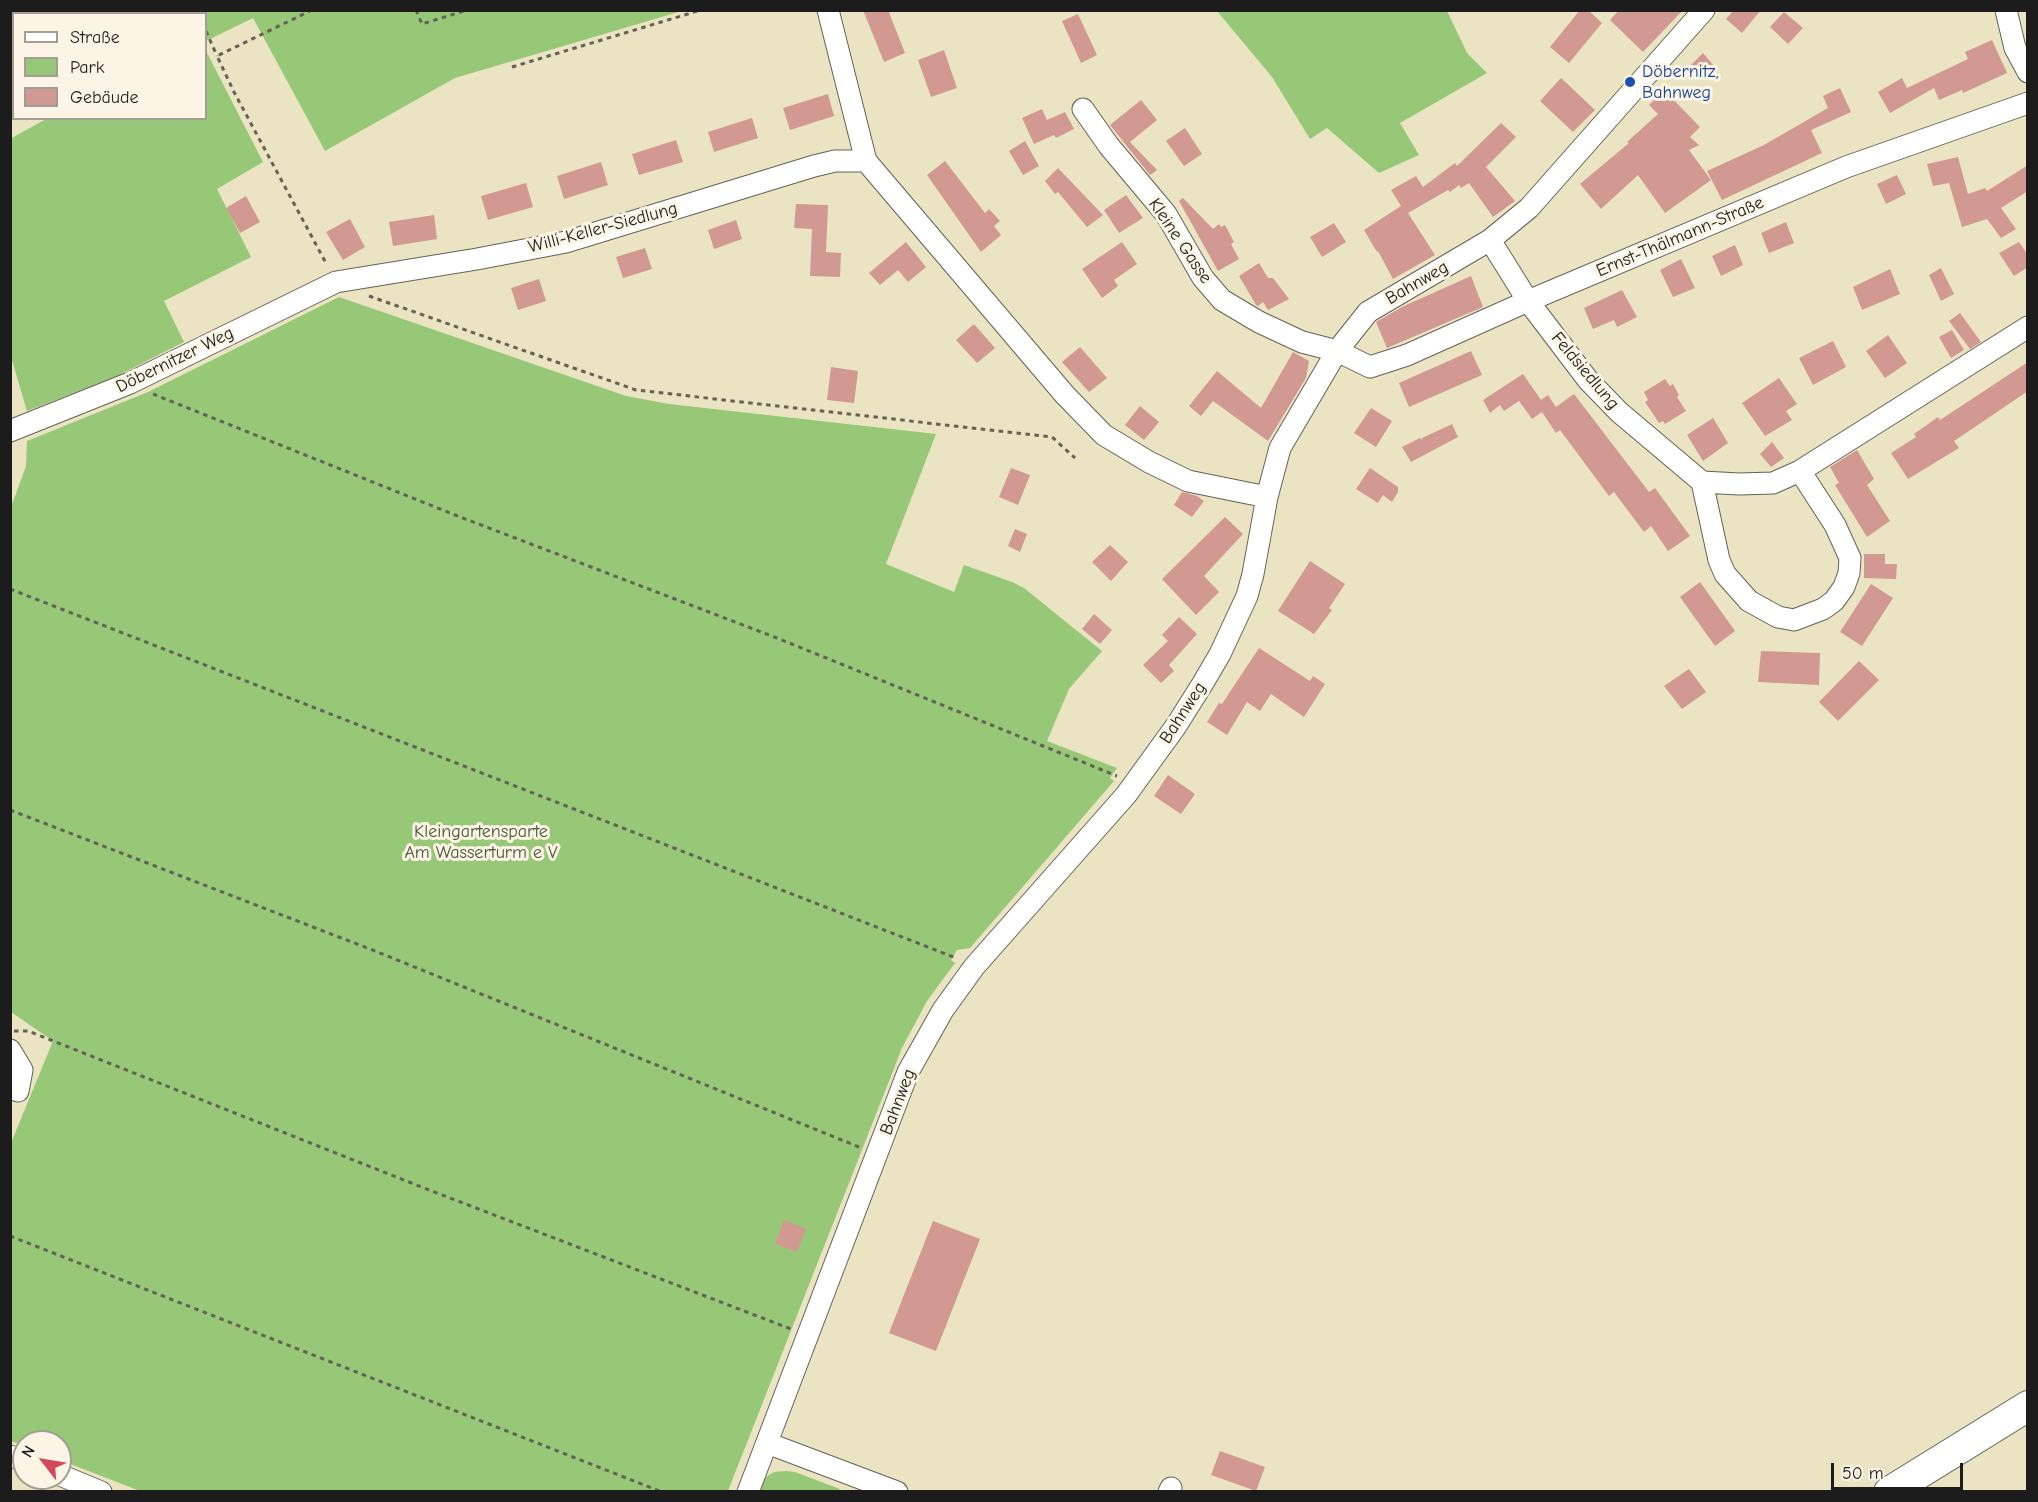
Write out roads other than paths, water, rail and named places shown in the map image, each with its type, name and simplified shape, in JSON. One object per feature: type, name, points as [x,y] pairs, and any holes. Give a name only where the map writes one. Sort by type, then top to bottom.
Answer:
[{"type":"main road","points":[[1889,1491],[2028,1406]]},
{"type":"street","points":[[828,10],[866,161],[1065,395],[1104,435],[1149,462],[1188,481],[1267,497]]},
{"type":"street","name":"Bahnweg","points":[[748,1491],[908,1072],[943,1010],[974,967],[1133,786],[1200,689],[1247,596],[1267,497],[1280,448],[1337,351],[1368,312],[1490,240],[1529,208],[1704,10]]},
{"type":"street","points":[[2006,10],[2015,48],[2028,72]]},
{"type":"street","name":"Ernst-Thälmann-Straße","points":[[1337,351],[1370,367],[1407,355],[1846,168],[2028,103]]},
{"type":"street","name":"Kleine Gasse","points":[[1083,109],[1109,146],[1166,214],[1203,278],[1222,300],[1259,322],[1302,342],[1337,351]]},
{"type":"street","name":"Willi-Keller-Siedlung","points":[[336,282],[566,242],[814,166],[835,161],[866,161]]},
{"type":"street","name":"Feldsiedlung","points":[[1490,240],[1528,302],[1603,398],[1702,482]]},
{"type":"street","name":"Döbernitzer Weg","points":[[10,431],[130,383],[336,282]]},
{"type":"street","points":[[1800,471],[1835,525],[1850,558],[1849,573],[1844,587],[1833,601],[1823,609],[1794,620],[1778,616],[1749,601],[1725,574],[1719,560],[1702,482],[1773,483],[1800,471],[2028,327]]},
{"type":"street","points":[[10,1050],[22,1070],[18,1091]]},
{"type":"street","points":[[767,1443],[897,1491]]},
{"type":"street","points":[[72,1480],[101,1491]]},
{"type":"place","name":"Döbernitz, Bahnweg","points":[[1630,82]]},
{"type":"park label","name":"Kleingartensparte Am Wasserturm e V","points":[[481,842]]}]
